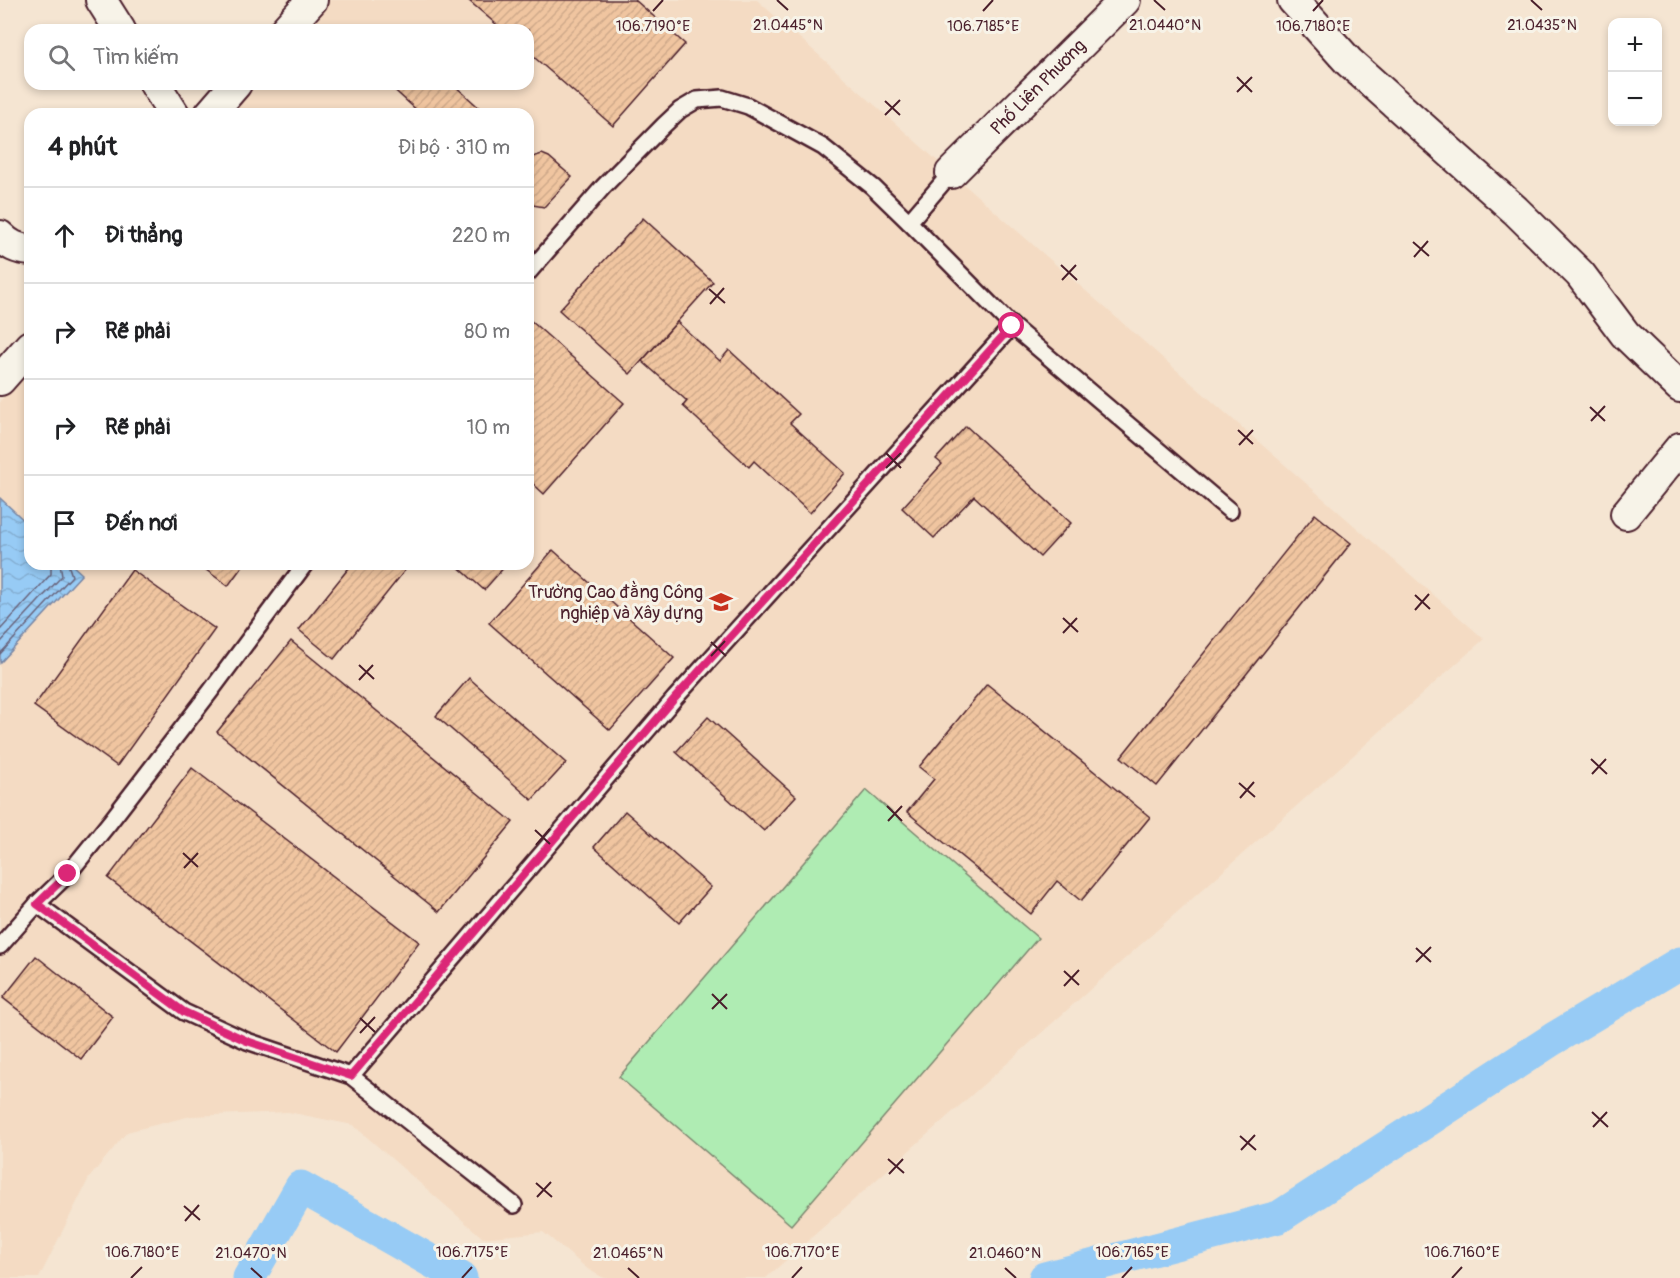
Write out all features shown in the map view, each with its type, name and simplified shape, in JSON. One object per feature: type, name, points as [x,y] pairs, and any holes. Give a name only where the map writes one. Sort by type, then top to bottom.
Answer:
[{"type":"street","points":[[101,0],[116,24]]},
{"type":"street","points":[[290,24],[312,0]]},
{"type":"street","name":"Phố Liên Phương","points":[[951,173],[1125,0]]},
{"type":"street","points":[[1293,0],[1349,62],[1515,210],[1580,274],[1625,334],[1680,387]]},
{"type":"street","points":[[159,90],[170,108]]},
{"type":"street","points":[[215,108],[231,90]]},
{"type":"street","points":[[0,236],[18,249],[24,250]]},
{"type":"street","points":[[0,380],[24,353]]},
{"type":"street","points":[[1626,514],[1680,448]]},
{"type":"lane","points":[[534,266],[603,187],[681,110],[697,100],[722,98],[748,106],[822,147],[873,188],[1012,326],[1230,511]]},
{"type":"lane","points":[[909,222],[951,173]]},
{"type":"lane","points":[[351,1076],[675,698],[1012,326]]},
{"type":"lane","points":[[0,946],[37,904],[68,874],[110,822],[301,570]]},
{"type":"lane","points":[[37,904],[184,1012],[247,1041],[351,1076],[514,1205]]},
{"type":"shaded area","name":"Trường Cao đằng Công nghiệp và Xây dựng","points":[[327,0],[757,0],[951,173],[1484,639],[766,1278],[604,1278],[589,1270],[543,1232],[483,1238],[353,1125],[288,1112],[191,1116],[127,1132],[89,1178],[39,1278],[0,1278],[0,401],[24,375],[24,570],[534,570],[534,108],[230,108],[247,90],[534,90],[534,24],[305,24]]},
{"type":"green space","points":[[866,790],[1038,938],[791,1225],[619,1077]]},
{"type":"water","points":[[0,498],[24,520],[24,570],[78,570],[82,574],[0,663]]},
{"type":"building","points":[[468,0],[635,0],[685,44],[613,126],[534,57],[534,24],[496,24]]},
{"type":"building","points":[[395,90],[460,90],[479,108],[414,108]]},
{"type":"building","points":[[542,154],[549,157],[572,177],[544,207],[534,205],[534,157]]},
{"type":"building","points":[[643,218],[713,282],[630,374],[559,310]]},
{"type":"building","points":[[677,322],[720,361],[729,350],[799,414],[790,423],[845,473],[810,513],[754,461],[749,467],[683,406],[687,401],[642,361]]},
{"type":"building","points":[[534,324],[624,403],[544,494],[534,485]]},
{"type":"building","points":[[966,426],[1071,523],[1040,557],[974,496],[934,538],[902,508],[942,464],[936,459]]},
{"type":"building","points":[[1315,514],[1351,543],[1157,786],[1121,757]]},
{"type":"building","points":[[553,550],[674,658],[610,730],[489,623]]},
{"type":"building","points":[[132,570],[215,629],[117,766],[34,706]]},
{"type":"building","points":[[206,570],[240,570],[228,586]]},
{"type":"building","points":[[347,570],[405,570],[334,659],[299,630]]},
{"type":"building","points":[[462,570],[502,570],[484,590]]},
{"type":"building","points":[[291,641],[513,822],[439,912],[217,732]]},
{"type":"building","points":[[469,678],[566,763],[532,800],[436,716]]},
{"type":"building","points":[[987,684],[1150,817],[1081,901],[1057,881],[1031,914],[907,812],[934,779],[919,767]]},
{"type":"building","points":[[708,717],[796,796],[764,831],[676,752]]},
{"type":"building","points":[[192,768],[419,942],[336,1052],[108,878]]},
{"type":"building","points":[[625,811],[711,887],[679,923],[594,847]]},
{"type":"building","points":[[36,956],[113,1017],[81,1059],[3,998]]},
{"type":"waterway","points":[[1045,1278],[1279,1217],[1553,1039],[1680,963]]},
{"type":"waterway","points":[[249,1278],[301,1187],[461,1278]]},
{"type":"place","name":"Trường Cao đằng Công nghiệp và Xây dựng","points":[[721,602]]},
{"type":"route","points":[[68,874],[37,904],[184,1012],[247,1041],[351,1076],[675,698],[1012,326]]}]
